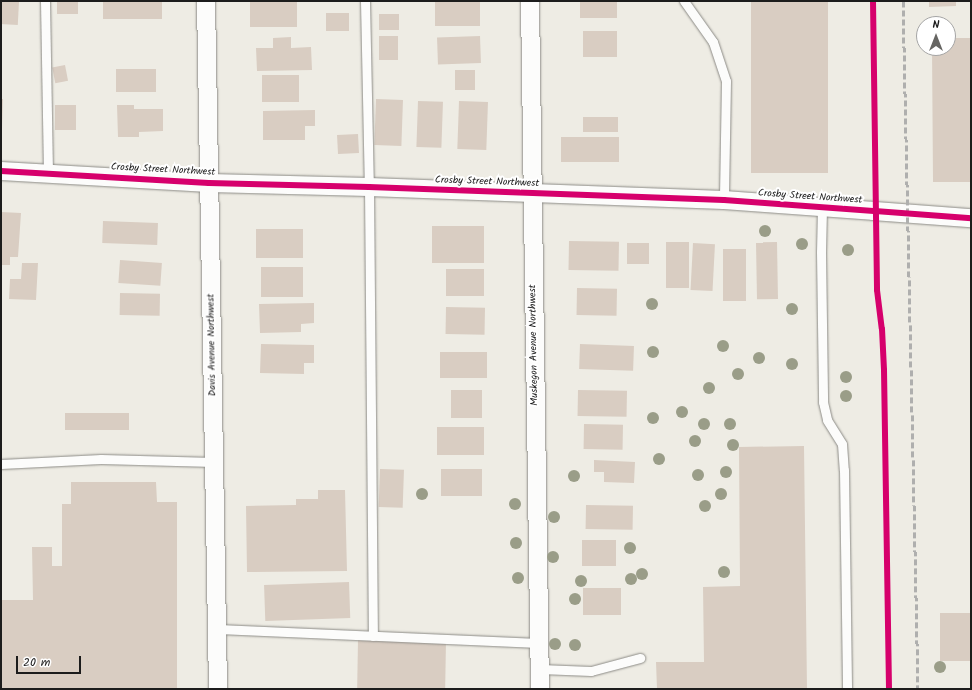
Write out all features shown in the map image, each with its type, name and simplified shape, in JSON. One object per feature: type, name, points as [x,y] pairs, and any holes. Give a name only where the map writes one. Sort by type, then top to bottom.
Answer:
[{"type":"street","name":"Davis Avenue Northwest","points":[[206,1],[218,689]]},
{"type":"street","name":"Muskegon Avenue Northwest","points":[[530,1],[540,689]]},
{"type":"street","name":"Crosby Street Northwest","points":[[1,171],[209,183],[369,187],[724,200],[971,218]]},
{"type":"lane","points":[[45,1],[48,174]]},
{"type":"lane","points":[[365,1],[369,187],[373,636]]},
{"type":"lane","points":[[684,1],[713,42],[726,81],[724,200]]},
{"type":"lane","points":[[822,208],[821,252],[823,402],[827,420],[842,444],[844,470],[847,689]]},
{"type":"lane","points":[[1,464],[101,459],[214,462]]},
{"type":"lane","points":[[216,629],[540,643]]},
{"type":"lane","points":[[540,668],[591,671],[640,658]]},
{"type":"building","points":[[1,1],[19,2],[18,25],[1,24]]},
{"type":"building","points":[[57,1],[78,1],[78,14],[57,14]]},
{"type":"building","points":[[103,1],[162,1],[162,19],[103,19]]},
{"type":"building","points":[[250,1],[297,1],[297,27],[250,27]]},
{"type":"building","points":[[435,1],[480,1],[480,26],[435,26]]},
{"type":"building","points":[[580,1],[617,1],[617,18],[580,18]]},
{"type":"building","points":[[751,1],[828,1],[828,173],[751,173]]},
{"type":"building","points":[[929,1],[956,1],[956,6],[929,7]]},
{"type":"building","points":[[326,13],[349,13],[349,31],[326,31]]},
{"type":"building","points":[[379,14],[399,14],[399,30],[379,30]]},
{"type":"building","points":[[583,31],[617,31],[617,57],[583,57]]},
{"type":"building","points":[[379,36],[398,36],[398,60],[379,60]]},
{"type":"building","points":[[480,36],[481,63],[438,64],[437,38]]},
{"type":"building","points":[[291,37],[291,48],[311,47],[312,70],[257,71],[256,48],[273,48],[273,38]]},
{"type":"building","points":[[956,38],[971,38],[971,182],[933,182],[932,56],[956,56]]},
{"type":"building","points":[[65,65],[68,81],[55,83],[52,67]]},
{"type":"building","points":[[116,69],[156,69],[156,92],[116,92]]},
{"type":"building","points":[[455,70],[475,70],[475,90],[455,90]]},
{"type":"building","points":[[262,75],[299,75],[299,102],[262,102]]},
{"type":"building","points":[[1,99],[3,99],[2,128],[1,128]]},
{"type":"building","points":[[376,99],[403,100],[401,146],[374,145]]},
{"type":"building","points":[[418,101],[443,102],[441,148],[416,147]]},
{"type":"building","points":[[459,101],[488,102],[486,150],[457,149]]},
{"type":"building","points":[[55,105],[76,105],[76,130],[55,130]]},
{"type":"building","points":[[117,105],[134,105],[134,109],[163,109],[163,131],[139,132],[139,137],[118,137]]},
{"type":"building","points":[[315,110],[315,126],[305,126],[305,140],[263,140],[263,111]]},
{"type":"building","points":[[583,117],[618,117],[618,132],[583,132]]},
{"type":"building","points":[[358,134],[359,153],[338,154],[337,135]]},
{"type":"building","points":[[561,137],[619,137],[619,162],[561,162]]},
{"type":"building","points":[[1,212],[21,213],[18,257],[10,257],[10,265],[1,265]]},
{"type":"building","points":[[103,221],[158,223],[157,245],[102,243]]},
{"type":"building","points":[[432,226],[484,226],[484,263],[432,263]]},
{"type":"building","points":[[256,229],[303,229],[303,258],[256,258]]},
{"type":"building","points":[[569,241],[619,242],[618,271],[568,270]]},
{"type":"building","points":[[666,242],[689,242],[689,288],[666,288]]},
{"type":"building","points":[[756,242],[777,242],[778,299],[757,299]]},
{"type":"building","points":[[627,243],[649,243],[649,264],[627,264]]},
{"type":"building","points":[[693,243],[715,244],[713,291],[691,290]]},
{"type":"building","points":[[723,249],[746,249],[746,301],[723,301]]},
{"type":"building","points":[[120,260],[162,263],[160,286],[118,283]]},
{"type":"building","points":[[22,263],[38,263],[36,300],[9,299],[10,279],[21,279]]},
{"type":"building","points":[[261,267],[303,267],[303,297],[261,297]]},
{"type":"building","points":[[446,269],[484,269],[484,296],[446,296]]},
{"type":"building","points":[[577,288],[617,289],[617,316],[577,315]]},
{"type":"building","points":[[120,293],[160,294],[160,316],[120,315]]},
{"type":"building","points":[[314,303],[314,323],[301,324],[301,332],[260,333],[259,304]]},
{"type":"building","points":[[446,307],[485,308],[485,335],[446,334]]},
{"type":"building","points":[[261,344],[314,345],[314,363],[304,363],[304,374],[260,373]]},
{"type":"building","points":[[580,344],[634,346],[633,371],[579,369]]},
{"type":"building","points":[[440,352],[487,352],[487,378],[440,378]]},
{"type":"building","points":[[451,390],[482,390],[482,418],[451,418]]},
{"type":"building","points":[[578,390],[627,391],[627,417],[578,416]]},
{"type":"building","points":[[65,413],[129,413],[129,430],[65,430]]},
{"type":"building","points":[[584,424],[623,425],[623,450],[584,449]]},
{"type":"building","points":[[437,427],[484,427],[484,455],[437,455]]},
{"type":"building","points":[[804,446],[807,689],[657,689],[656,662],[704,662],[703,587],[740,586],[739,447]]},
{"type":"building","points":[[594,460],[635,462],[634,483],[604,482],[604,472],[594,472]]},
{"type":"building","points":[[380,469],[404,470],[403,508],[379,507]]},
{"type":"building","points":[[441,469],[482,469],[482,496],[441,496]]},
{"type":"building","points":[[71,482],[156,482],[157,502],[177,502],[177,689],[1,689],[1,600],[33,600],[32,547],[52,547],[52,566],[62,566],[62,504],[71,504]]},
{"type":"building","points":[[318,490],[345,490],[347,571],[247,572],[246,506],[296,505],[296,499],[318,499]]},
{"type":"building","points":[[586,505],[633,506],[633,530],[586,529]]},
{"type":"building","points":[[582,540],[616,540],[616,566],[582,566]]},
{"type":"building","points":[[349,582],[350,618],[265,621],[264,585]]},
{"type":"building","points":[[583,588],[621,588],[621,615],[583,615]]},
{"type":"building","points":[[940,613],[971,613],[971,661],[940,661]]},
{"type":"building","points":[[358,640],[446,642],[445,689],[357,689]]},
{"type":"railway","points":[[903,1],[918,689]]},
{"type":"cycle path","points":[[873,1],[877,290],[882,329],[884,370],[889,689]]},
{"type":"cycle path","points":[[1,171],[209,183],[369,187],[724,200],[971,218]]}]
